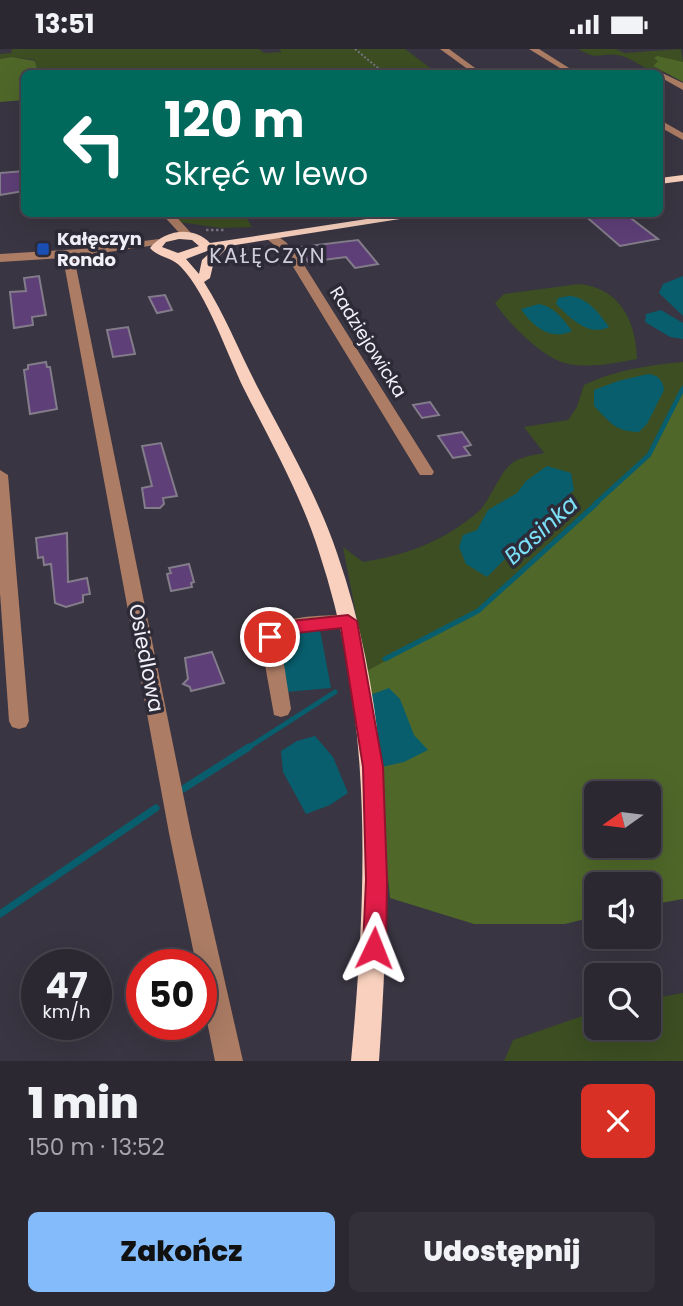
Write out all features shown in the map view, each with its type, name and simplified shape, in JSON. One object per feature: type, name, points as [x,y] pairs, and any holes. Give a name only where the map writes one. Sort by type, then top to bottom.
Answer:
[{"type":"main road","points":[[663,181],[683,178]]},
{"type":"main road","points":[[176,257],[203,249],[271,237],[406,217]]},
{"type":"main road","points":[[161,245],[190,236],[340,227]]},
{"type":"main road","points":[[190,236],[203,240],[205,286]]},
{"type":"main road","points":[[205,286],[208,260],[218,250],[271,237]]},
{"type":"main road","points":[[161,245],[185,262],[205,286],[313,516],[334,572],[348,621],[367,720],[376,818],[373,970],[365,1061]]},
{"type":"street","points":[[444,49],[474,70]]},
{"type":"street","points":[[533,49],[568,70]]},
{"type":"street","points":[[663,75],[683,87]]},
{"type":"street","points":[[663,125],[683,137]]},
{"type":"street","points":[[0,258],[161,245],[164,217]]},
{"type":"street","points":[[169,217],[190,236]]},
{"type":"street","name":"Radziejowicka","points":[[271,237],[289,252],[298,265],[426,472]]},
{"type":"street","name":"Osiedlowa","points":[[74,254],[180,833],[229,1061]]},
{"type":"street","points":[[0,475],[19,721]]},
{"type":"street","points":[[281,709],[270,637],[282,628],[348,621]]},
{"type":"path","points":[[355,49],[380,70]]},
{"type":"green space","points":[[12,49],[259,49],[264,53],[281,52],[280,49],[405,49],[433,70],[37,70],[35,60],[12,57],[0,59],[0,54],[11,53]]},
{"type":"green space","points":[[578,49],[616,49],[624,53],[681,49],[683,62],[659,61],[653,66],[660,70],[651,70],[622,56],[594,56]]},
{"type":"green space","points":[[657,56],[683,62],[683,82],[653,66],[658,61],[654,58]]},
{"type":"green space","points":[[12,57],[35,61],[37,70],[21,70],[21,100],[0,102],[0,59]]},
{"type":"green space","points":[[174,217],[246,217],[252,227],[221,228],[179,222]]},
{"type":"green space","points":[[579,284],[605,292],[623,309],[633,332],[637,359],[592,365],[574,365],[556,360],[526,338],[495,303],[504,294]]},
{"type":"green space","points":[[683,362],[683,738],[616,781],[584,781],[584,786],[367,671],[343,547],[363,562],[426,545],[454,530],[480,510],[511,464],[544,453],[524,427],[568,420],[577,407],[584,385],[608,375]]},
{"type":"green space","points":[[683,387],[683,899],[661,903],[661,872],[584,872],[584,919],[565,924],[474,924],[390,898],[367,671],[478,610],[649,456]]},
{"type":"green space","points":[[683,993],[683,1061],[504,1061],[513,1040],[584,1015],[584,1040],[661,1040],[661,997]]},
{"type":"water","points":[[683,276],[683,316],[659,293],[663,284]]},
{"type":"water","points":[[569,296],[587,303],[609,327],[594,330],[573,320],[556,304],[558,298]]},
{"type":"water","points":[[539,304],[554,311],[572,331],[557,334],[537,327],[521,309]]},
{"type":"water","points":[[661,310],[683,323],[683,339],[670,337],[645,322],[646,314]]},
{"type":"water","points":[[648,374],[659,379],[664,390],[647,424],[639,432],[618,428],[594,406],[594,390]]},
{"type":"water","points":[[547,466],[571,473],[574,490],[557,506],[555,522],[532,532],[487,577],[466,564],[459,547],[463,535],[477,530],[488,510],[517,493],[526,481]]},
{"type":"water","points":[[320,630],[331,688],[286,692],[280,646],[283,638],[293,633]]},
{"type":"water","points":[[389,688],[400,699],[414,735],[428,750],[404,762],[377,768],[370,695]]},
{"type":"water","points":[[315,736],[333,757],[348,793],[330,805],[306,814],[283,772],[281,751],[297,741]]},
{"type":"building","points":[[21,171],[21,192],[0,195],[0,173]]},
{"type":"building","points":[[587,217],[629,217],[658,239],[620,246]]},
{"type":"building","points":[[358,240],[378,264],[355,268],[346,257],[308,262],[300,247]]},
{"type":"building","points":[[39,276],[46,315],[32,317],[33,325],[14,328],[10,292],[26,291],[24,278]]},
{"type":"building","points":[[165,295],[172,310],[157,313],[149,297]]},
{"type":"building","points":[[128,327],[135,354],[113,357],[107,330]]},
{"type":"building","points":[[46,362],[47,367],[50,367],[57,409],[30,414],[24,370],[28,369],[28,365]]},
{"type":"building","points":[[430,402],[439,415],[422,418],[413,405]]},
{"type":"building","points":[[462,432],[471,445],[464,447],[470,455],[453,458],[438,436]]},
{"type":"building","points":[[161,443],[177,496],[163,498],[164,504],[160,508],[145,508],[142,488],[152,486],[142,446]]},
{"type":"building","points":[[67,533],[68,582],[87,578],[90,594],[83,595],[83,602],[66,607],[55,603],[51,564],[44,565],[43,557],[38,558],[36,538]]},
{"type":"building","points":[[189,564],[194,582],[191,583],[192,587],[171,591],[167,574],[171,573],[169,568]]},
{"type":"building","points":[[212,652],[224,683],[191,691],[190,687],[183,684],[188,679],[185,658]]},
{"type":"waterway","name":"Basinka","points":[[595,504],[649,455],[683,388]]},
{"type":"waterway","name":"Basinka","points":[[385,659],[478,611],[597,503]]},
{"type":"waterway","points":[[246,749],[335,692]]},
{"type":"waterway","points":[[183,789],[249,747]]},
{"type":"waterway","name":"Basinka","points":[[0,914],[156,808]]},
{"type":"place","name":"Kałęczyn Rondo","points":[[43,249]]},
{"type":"district","name":"KAŁĘCZYN","points":[[268,256]]},
{"type":"route","points":[[270,637],[282,628],[348,621],[373,767],[376,818],[374,948]]}]
